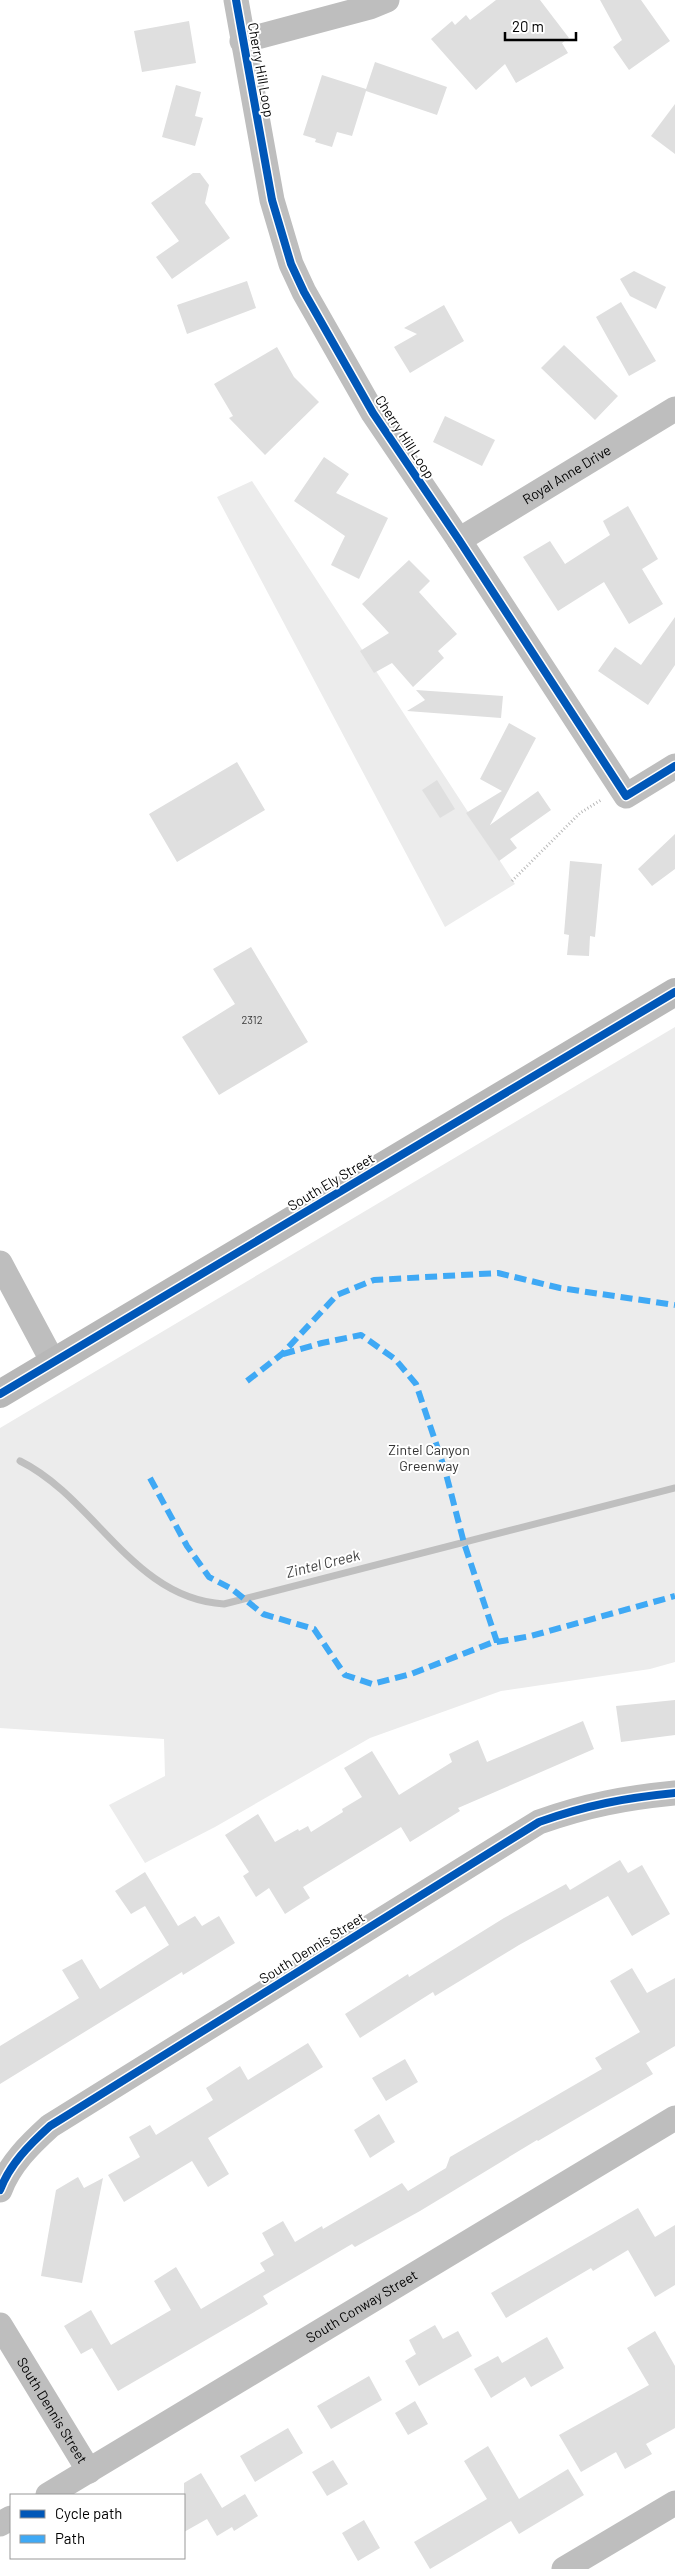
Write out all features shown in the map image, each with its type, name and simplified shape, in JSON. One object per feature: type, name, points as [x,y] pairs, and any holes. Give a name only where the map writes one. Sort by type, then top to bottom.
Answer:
[{"type":"street","name":"Cherry Hill Loop","points":[[236,0],[272,200],[291,264],[304,292],[373,413],[459,540],[620,787]]},
{"type":"street","points":[[242,40],[370,7],[387,0]]},
{"type":"street","name":"Royal Anne Drive","points":[[459,540],[675,409]]},
{"type":"street","points":[[620,787],[626,796],[675,766]]},
{"type":"street","name":"South Ely Street","points":[[0,1394],[675,992]]},
{"type":"street","points":[[0,1263],[53,1362]]},
{"type":"street","name":"South Dennis Street","points":[[0,2190],[6,2175],[27,2147],[50,2126],[539,1822],[581,1807],[625,1798],[675,1793]]},
{"type":"street","name":"South Conway Street","points":[[50,2494],[675,2118]]},
{"type":"street","name":"South Dennis Street","points":[[0,2325],[89,2471]]},
{"type":"street","points":[[564,2569],[675,2503]]},
{"type":"path","points":[[512,881],[580,813],[620,787]]},
{"type":"green space","points":[[252,481],[515,884],[445,927],[217,497]]},
{"type":"green space","name":"Zintel Canyon Greenway","points":[[675,1027],[675,1662],[650,1669],[501,1691],[370,1738],[215,1827],[145,1863],[109,1805],[165,1776],[164,1739],[0,1728],[0,1428]]},
{"type":"building","points":[[496,0],[540,0],[569,38],[562,43],[568,53],[516,83],[505,64],[476,90],[431,39],[452,21],[455,25],[466,15],[470,20]]},
{"type":"building","points":[[600,0],[641,0],[670,41],[629,70],[613,47],[622,40]]},
{"type":"building","points":[[189,21],[196,63],[142,72],[134,31]]},
{"type":"building","points":[[375,62],[447,87],[437,115],[366,91],[352,136],[337,132],[332,147],[315,142],[316,139],[303,135],[322,75],[366,89]]},
{"type":"building","points":[[176,85],[201,92],[195,116],[203,118],[195,146],[162,137]]},
{"type":"building","points":[[675,104],[675,154],[651,136]]},
{"type":"building","points":[[193,173],[200,173],[209,185],[205,203],[230,238],[172,279],[156,257],[179,241],[151,203]]},
{"type":"building","points":[[634,271],[666,287],[656,309],[630,296],[620,279]]},
{"type":"building","points":[[247,281],[256,308],[187,334],[177,305]]},
{"type":"building","points":[[621,302],[656,361],[629,376],[596,317]]},
{"type":"building","points":[[444,305],[464,341],[410,373],[394,347],[417,334],[404,328]]},
{"type":"building","points":[[564,345],[618,396],[595,420],[541,368]]},
{"type":"building","points":[[277,347],[294,377],[319,402],[265,455],[229,418],[233,416],[214,384]]},
{"type":"building","points":[[445,416],[495,440],[482,466],[433,442]]},
{"type":"building","points":[[324,457],[349,474],[336,493],[388,518],[359,579],[331,565],[345,536],[294,501]]},
{"type":"building","points":[[628,506],[658,559],[642,569],[663,604],[629,624],[604,582],[558,611],[523,557],[550,541],[565,564],[610,535],[603,521]]},
{"type":"building","points":[[409,560],[430,581],[419,592],[457,634],[438,651],[444,658],[413,687],[392,663],[374,673],[360,651],[389,633],[362,604]]},
{"type":"building","points":[[675,617],[675,665],[648,705],[598,671],[615,647],[641,665]]},
{"type":"building","points":[[416,690],[503,696],[501,718],[407,711],[425,700]]},
{"type":"building","points":[[509,723],[536,738],[490,825],[538,791],[551,810],[510,839],[517,848],[499,861],[466,813],[502,791],[480,779]]},
{"type":"building","points":[[237,762],[265,810],[177,862],[149,814]]},
{"type":"building","points":[[437,780],[455,809],[440,818],[422,790]]},
{"type":"building","points":[[675,834],[675,869],[652,886],[638,869]]},
{"type":"building","points":[[570,861],[602,864],[595,937],[590,936],[589,956],[567,955],[569,935],[564,934]]},
{"type":"building","points":[[251,947],[308,1042],[219,1095],[182,1037],[235,1004],[213,969]]},
{"type":"building","points":[[675,1700],[675,1735],[621,1742],[616,1706]]},
{"type":"building","points":[[583,1721],[594,1749],[458,1808],[460,1811],[410,1842],[401,1827],[303,1887],[310,1898],[285,1914],[269,1888],[256,1897],[243,1876],[249,1872],[225,1835],[258,1814],[275,1842],[298,1829],[299,1831],[308,1826],[311,1832],[343,1812],[342,1809],[362,1797],[344,1768],[372,1751],[399,1795],[452,1762],[449,1754],[478,1740],[487,1762]]},
{"type":"building","points":[[620,1860],[628,1873],[642,1865],[670,1914],[632,1936],[608,1896],[519,1945],[435,1996],[433,1992],[360,2038],[345,2014],[408,1974],[409,1977],[504,1918],[566,1884],[570,1890]]},
{"type":"building","points":[[145,1872],[178,1926],[195,1916],[202,1926],[219,1916],[235,1943],[183,1975],[182,1972],[0,2084],[0,2046],[79,1998],[62,1970],[82,1959],[100,1989],[169,1945],[145,1906],[131,1914],[115,1891]]},
{"type":"building","points":[[632,1968],[647,1993],[675,1978],[675,2046],[646,2063],[653,2074],[537,2140],[420,2211],[355,2247],[352,2244],[263,2296],[268,2304],[118,2391],[92,2348],[81,2354],[64,2326],[91,2310],[111,2345],[171,2310],[154,2281],[176,2267],[201,2309],[265,2271],[260,2263],[274,2255],[262,2233],[283,2221],[295,2242],[322,2226],[323,2229],[402,2183],[408,2191],[446,2168],[450,2157],[602,2069],[595,2058],[640,2032],[610,1981]]},
{"type":"building","points":[[308,2043],[323,2067],[208,2138],[229,2174],[208,2187],[192,2161],[124,2202],[108,2175],[140,2157],[129,2137],[150,2125],[156,2135],[213,2100],[206,2088],[240,2066],[248,2080]]},
{"type":"building","points":[[405,2059],[418,2082],[386,2101],[372,2078]]},
{"type":"building","points":[[379,2114],[395,2142],[370,2158],[354,2130]]},
{"type":"building","points":[[78,2177],[84,2188],[103,2178],[82,2283],[41,2276],[56,2190]]},
{"type":"building","points":[[638,2208],[655,2237],[675,2225],[675,2285],[655,2297],[628,2250],[593,2271],[591,2268],[506,2318],[491,2293]]},
{"type":"building","points":[[435,2325],[443,2339],[458,2331],[472,2356],[419,2386],[405,2361],[416,2354],[409,2340]]},
{"type":"building","points":[[655,2331],[675,2366],[675,2428],[646,2444],[652,2454],[625,2469],[616,2452],[581,2472],[559,2435],[649,2385],[627,2348]]},
{"type":"building","points":[[547,2337],[564,2368],[531,2387],[525,2377],[491,2398],[474,2369],[498,2356],[502,2363]]},
{"type":"building","points":[[369,2376],[382,2400],[331,2429],[317,2406]]},
{"type":"building","points":[[415,2401],[428,2424],[408,2435],[395,2413]]},
{"type":"building","points":[[288,2428],[303,2453],[255,2482],[240,2456]]},
{"type":"building","points":[[488,2446],[519,2499],[568,2469],[584,2495],[519,2534],[511,2521],[430,2569],[414,2542],[487,2499],[464,2461]]},
{"type":"building","points":[[333,2460],[348,2484],[327,2496],[312,2472]]},
{"type":"building","points":[[201,2473],[222,2508],[245,2494],[258,2516],[234,2531],[232,2527],[217,2536],[207,2519],[185,2531],[184,2483]]},
{"type":"building","points":[[364,2520],[380,2548],[358,2561],[342,2533]]},
{"type":"waterway","name":"Zintel Creek","points":[[20,1461],[47,1478],[71,1498],[116,1545],[164,1585],[192,1598],[224,1604],[675,1488]]},
{"type":"marked path","points":[[247,1381],[282,1354],[337,1295],[374,1280],[498,1273],[560,1288],[675,1305]]},
{"type":"marked path","points":[[283,1354],[361,1335],[395,1359],[416,1384],[445,1470],[464,1543],[497,1642]]},
{"type":"marked path","points":[[150,1478],[187,1546],[209,1577],[232,1589],[263,1614],[314,1629],[345,1675],[372,1684],[411,1674],[491,1643],[531,1636],[675,1596]]},
{"type":"cycle path","points":[[236,0],[272,200],[291,264],[304,292],[373,413],[459,540],[626,796],[675,766]]},
{"type":"cycle path","points":[[0,1394],[675,992]]},
{"type":"cycle path","points":[[0,2190],[9,2172],[21,2155],[50,2126],[539,1822],[606,1803],[675,1793]]}]
